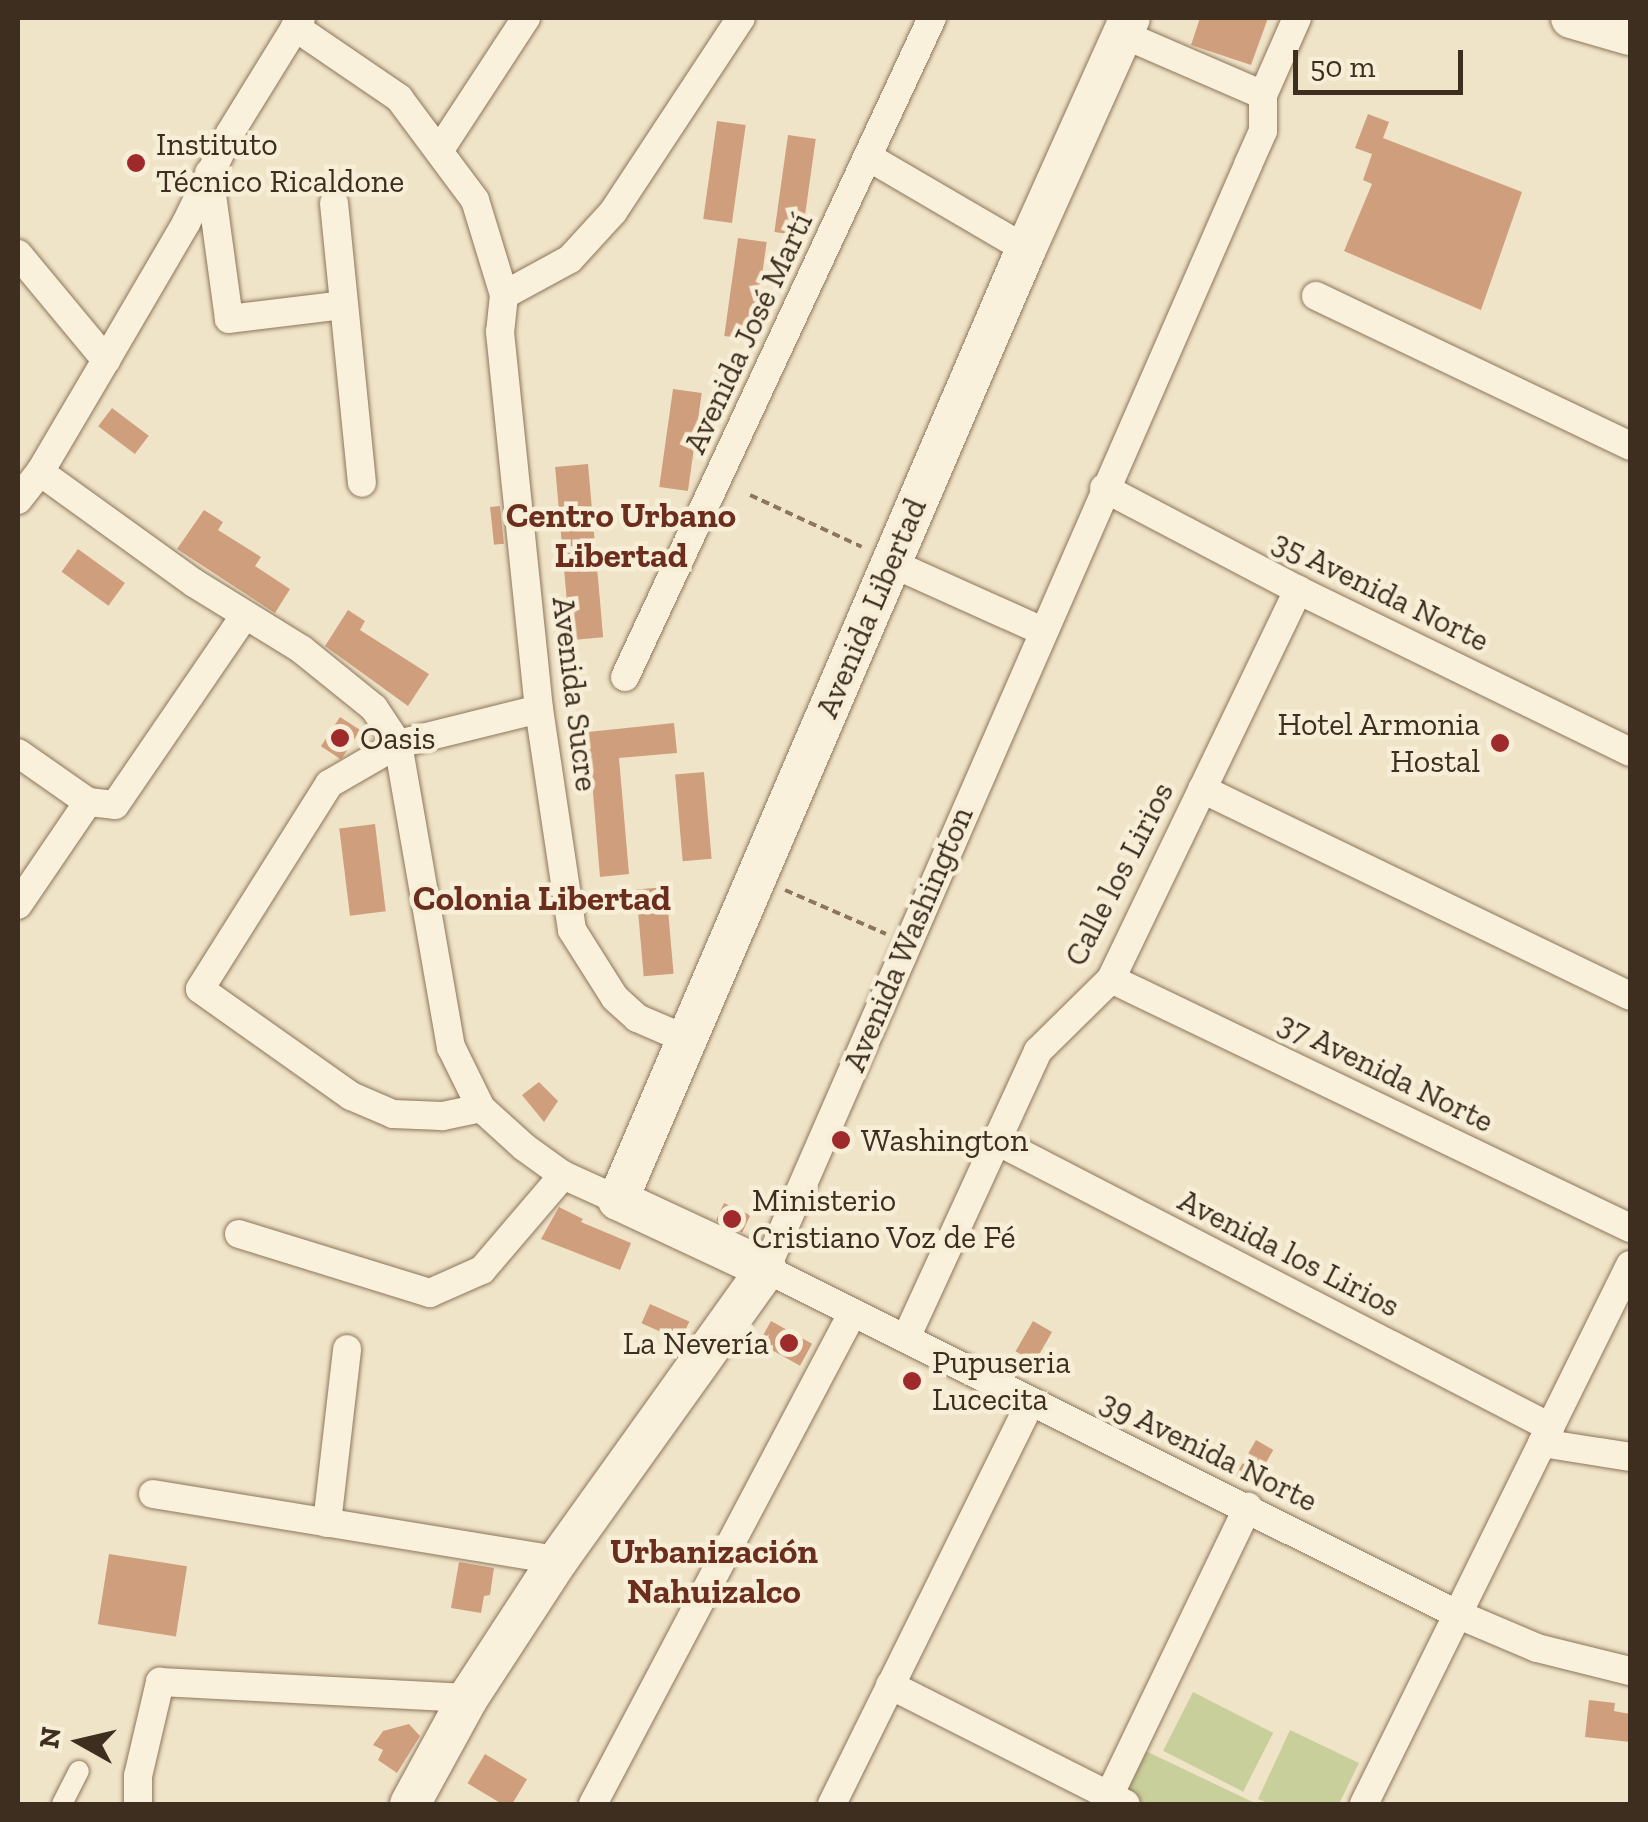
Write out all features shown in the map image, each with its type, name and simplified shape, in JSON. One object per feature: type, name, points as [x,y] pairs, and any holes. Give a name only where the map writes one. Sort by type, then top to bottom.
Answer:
[{"type":"main road","points":[[1570,18],[1630,35]]},
{"type":"main road","name":"Avenida Libertad","points":[[618,1200],[688,1040],[881,557],[1126,26]]},
{"type":"main road","points":[[618,1200],[766,1269]]},
{"type":"main road","name":"Avenida Washington","points":[[410,1804],[468,1698],[558,1560],[766,1269]]},
{"type":"street","points":[[438,152],[526,18]]},
{"type":"street","points":[[504,295],[570,259],[614,212],[741,18]]},
{"type":"street","name":"Avenida José Martí","points":[[625,677],[932,18]]},
{"type":"street","name":"Avenida Washington","points":[[766,1269],[1262,131],[1263,96],[1297,18]]},
{"type":"street","points":[[18,500],[40,472],[106,360],[186,223],[209,172],[298,22]]},
{"type":"street","name":"Avenida Sucre","points":[[298,22],[400,98],[475,200],[504,295],[500,332],[540,709],[572,930],[615,998],[638,1018],[688,1040]]},
{"type":"street","points":[[1126,26],[1263,96]]},
{"type":"street","points":[[870,158],[1026,249]]},
{"type":"street","points":[[209,172],[229,319],[343,305]]},
{"type":"street","points":[[334,203],[362,482]]},
{"type":"street","points":[[18,254],[106,360]]},
{"type":"street","points":[[1316,296],[1630,446]]},
{"type":"street","points":[[40,472],[300,649],[374,708],[398,744],[451,1047],[481,1108],[563,1175],[618,1200]]},
{"type":"street","name":"35 Avenida Norte","points":[[1104,488],[1298,590],[1630,752]]},
{"type":"street","points":[[881,557],[1042,631]]},
{"type":"street","name":"Calle los Lirios","points":[[906,1338],[1038,1051],[1111,979],[1298,590]]},
{"type":"street","points":[[18,754],[88,802],[115,805],[245,614]]},
{"type":"street","points":[[481,1108],[442,1116],[393,1114],[351,1096],[200,989],[329,784],[398,744],[540,709]]},
{"type":"street","points":[[1202,789],[1630,996]]},
{"type":"street","points":[[18,905],[88,802]]},
{"type":"street","name":"37 Avenida Norte","points":[[1111,979],[1630,1228]]},
{"type":"street","name":"Avenida los Lirios","points":[[997,1141],[1546,1434],[1630,1457]]},
{"type":"street","points":[[239,1234],[430,1294],[482,1270],[563,1175]]},
{"type":"street","points":[[1364,1804],[1630,1265]]},
{"type":"street","name":"39 Avenida Norte","points":[[766,1269],[1457,1614],[1537,1648],[1630,1672]]},
{"type":"street","points":[[593,1804],[853,1312]]},
{"type":"street","points":[[327,1522],[347,1349]]},
{"type":"street","points":[[832,1804],[1030,1404]]},
{"type":"street","points":[[153,1494],[558,1560]]},
{"type":"street","points":[[890,1686],[1113,1802],[1248,1507]]},
{"type":"street","points":[[138,1803],[138,1776],[160,1682],[468,1698]]},
{"type":"street","points":[[62,1804],[79,1772]]},
{"type":"path","points":[[750,495],[881,557]]},
{"type":"path","points":[[772,884],[888,935]]},
{"type":"green space","points":[[1193,1692],[1273,1733],[1243,1792],[1163,1751]]},
{"type":"green space","points":[[1290,1730],[1359,1763],[1339,1804],[1270,1804],[1258,1799]]},
{"type":"green space","points":[[1133,1745],[1257,1804],[1146,1804],[1112,1790]]},
{"type":"building","points":[[1200,18],[1268,18],[1251,65],[1191,45]]},
{"type":"building","points":[[1368,114],[1389,122],[1383,138],[1522,192],[1481,310],[1344,251],[1372,184],[1363,180],[1372,154],[1355,148]]},
{"type":"building","points":[[717,121],[746,125],[732,223],[703,219]]},
{"type":"building","points":[[788,135],[816,139],[802,236],[774,232]]},
{"type":"building","points":[[738,238],[767,242],[753,340],[724,336]]},
{"type":"building","points":[[673,389],[702,393],[688,491],[659,487]]},
{"type":"building","points":[[112,408],[149,436],[135,454],[98,426]]},
{"type":"building","points":[[588,464],[603,637],[570,640],[555,467]]},
{"type":"building","points":[[500,506],[504,544],[494,545],[490,507]]},
{"type":"building","points":[[204,510],[223,522],[218,530],[261,557],[255,566],[290,589],[275,613],[177,549]]},
{"type":"building","points":[[78,549],[125,583],[108,606],[62,572]]},
{"type":"building","points":[[348,610],[365,621],[360,630],[429,674],[408,706],[325,646]]},
{"type":"building","name":"Oasis","points":[[340,717],[360,730],[341,759],[321,746]]},
{"type":"building","points":[[674,723],[677,753],[619,758],[629,874],[600,877],[588,732]]},
{"type":"building","points":[[704,772],[712,859],[683,861],[675,775]]},
{"type":"building","points":[[375,824],[386,911],[350,916],[339,828]]},
{"type":"building","points":[[666,887],[674,974],[644,976],[636,890]]},
{"type":"building","points":[[539,1082],[558,1101],[544,1122],[522,1095]]},
{"type":"building","name":"Ministerio Cristiano Voz de Fé","points":[[724,1203],[750,1215],[742,1232],[716,1220]]},
{"type":"building","points":[[559,1207],[583,1219],[581,1222],[631,1243],[620,1270],[541,1239]]},
{"type":"building","points":[[650,1304],[689,1321],[681,1341],[641,1323]]},
{"type":"building","points":[[771,1321],[812,1344],[800,1366],[759,1343]]},
{"type":"building","points":[[1033,1321],[1052,1332],[1035,1362],[1016,1351]]},
{"type":"building","name":"Pupuseria Lucecita","points":[[907,1368],[924,1377],[915,1393],[899,1384]]},
{"type":"building","points":[[1256,1440],[1273,1450],[1252,1486],[1235,1476]]},
{"type":"building","points":[[109,1554],[187,1566],[176,1636],[98,1624]]},
{"type":"building","points":[[459,1562],[494,1568],[490,1595],[484,1596],[481,1613],[451,1608]]},
{"type":"building","points":[[1589,1700],[1615,1703],[1614,1711],[1630,1714],[1630,1742],[1585,1737]]},
{"type":"building","points":[[409,1724],[420,1736],[397,1773],[378,1760],[383,1750],[373,1745],[383,1731]]},
{"type":"building","points":[[485,1754],[527,1779],[512,1804],[502,1804],[467,1783]]},
{"type":"place","name":"Instituto Técnico Ricaldone","points":[[136,163]]},
{"type":"place","name":"Oasis","points":[[340,738]]},
{"type":"place","name":"Hotel Armonia Hostal","points":[[1500,743]]},
{"type":"place","name":"Washington","points":[[841,1140]]},
{"type":"place","name":"Ministerio Cristiano Voz de Fé","points":[[732,1219]]},
{"type":"place","name":"La Nevería","points":[[789,1343]]},
{"type":"place","name":"Pupuseria Lucecita","points":[[912,1381]]},
{"type":"district","name":"Centro Urbano Libertad","points":[[621,535]]},
{"type":"district","name":"Colonia Libertad","points":[[542,898]]},
{"type":"district","name":"Urbanización Nahuizalco","points":[[714,1571]]}]
